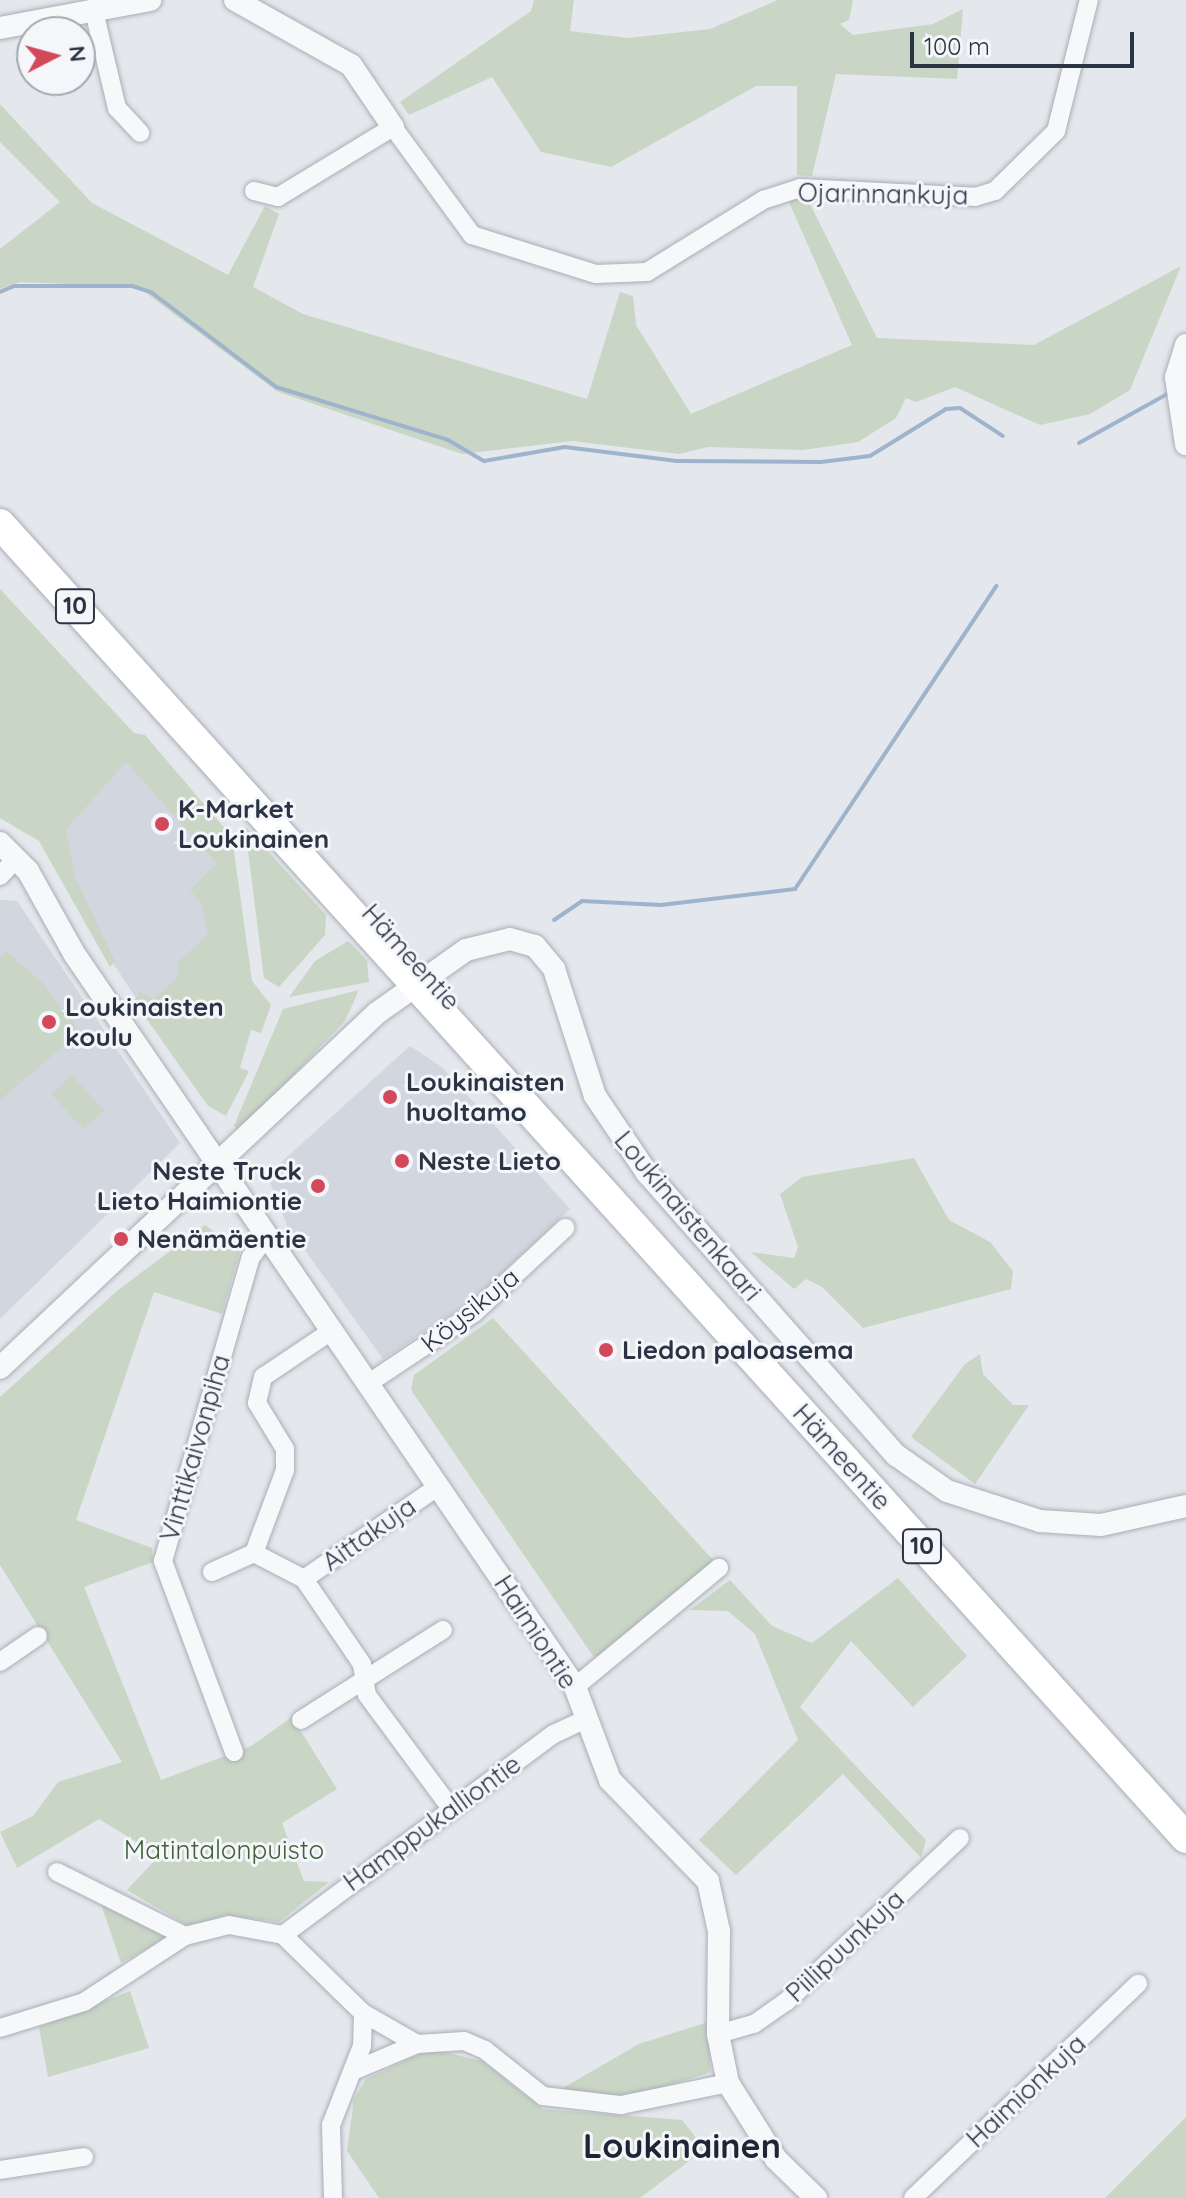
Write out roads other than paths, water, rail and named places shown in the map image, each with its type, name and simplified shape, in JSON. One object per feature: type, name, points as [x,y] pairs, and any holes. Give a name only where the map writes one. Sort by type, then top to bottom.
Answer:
[{"type":"highway","name":"Hämeentie","points":[[0,524],[206,751],[253,790],[421,981],[599,1171],[659,1254],[1186,1838]]},
{"type":"street","points":[[0,28],[94,11],[124,2],[150,0]]},
{"type":"street","points":[[235,0],[266,5],[351,65],[393,127],[278,197],[254,191]]},
{"type":"street","name":"Ojarinnankuja","points":[[393,127],[472,235],[620,277],[647,272],[763,200],[800,188],[975,197],[995,191],[1056,131],[1089,0]]},
{"type":"street","points":[[94,11],[117,108],[140,133]]},
{"type":"street","points":[[1186,345],[1176,377],[1177,406],[1186,444]]},
{"type":"street","points":[[0,876],[8,850]]},
{"type":"street","points":[[8,850],[219,1167]]},
{"type":"street","name":"Loukinaistenkaari","points":[[0,1368],[219,1167],[337,1049],[421,981],[495,940],[522,940],[546,956],[612,1126],[896,1455],[947,1491],[1040,1521],[1121,1523],[1186,1506]]},
{"type":"street","name":"Haimiontie","points":[[219,1167],[575,1687],[594,1753],[623,1799],[708,1881],[719,1931],[718,2034],[728,2083],[776,2159],[816,2198]]},
{"type":"street","name":"Köysikuja","points":[[369,1383],[474,1313],[565,1228]]},
{"type":"street","name":"Vinttikaivonpiha","points":[[234,1752],[163,1561],[251,1257],[267,1236]]},
{"type":"street","points":[[212,1572],[254,1553],[285,1470],[285,1449],[257,1403],[263,1377],[333,1330]]},
{"type":"street","name":"Aittakuja","points":[[254,1553],[304,1579],[439,1486]]},
{"type":"street","points":[[575,1687],[719,1568]]},
{"type":"street","points":[[304,1579],[362,1664],[367,1695],[452,1810]]},
{"type":"street","points":[[301,1720],[443,1630]]},
{"type":"street","points":[[0,1662],[38,1636]]},
{"type":"street","name":"Hamppukalliontie","points":[[283,1935],[452,1810],[586,1719]]},
{"type":"street","name":"Piilipuunkuja","points":[[718,2034],[754,2024],[786,2002],[960,1838]]},
{"type":"street","points":[[57,1872],[185,1936]]},
{"type":"street","points":[[0,2028],[84,2002],[185,1936],[229,1925],[283,1935],[363,2013],[417,2044]]},
{"type":"street","name":"Haimionkuja","points":[[913,2198],[1138,1984]]},
{"type":"street","points":[[333,2198],[331,2125],[353,2071],[363,2013]]},
{"type":"street","points":[[353,2071],[417,2044],[464,2041],[543,2096],[584,2106],[728,2083]]},
{"type":"street","points":[[0,2170],[84,2157]]},
{"type":"waterway","points":[[0,292],[14,286],[132,286],[151,292],[276,387],[448,440],[484,461],[565,447],[677,461],[821,462],[870,456],[946,409],[960,408],[1003,436]]},
{"type":"waterway","points":[[1079,443],[1171,392]]},
{"type":"waterway","points":[[554,920],[582,901],[661,905],[795,889],[996,586]]},
{"type":"place","name":"K-Market Loukinainen","points":[[162,824]]},
{"type":"place","name":"Loukinaisten koulu","points":[[49,1022]]},
{"type":"place","name":"Loukinaisten huoltamo","points":[[390,1097]]},
{"type":"place","name":"Neste Lieto","points":[[402,1161]]},
{"type":"place","name":"Neste Truck Lieto Haimiontie","points":[[318,1186]]},
{"type":"place","name":"Nenämäentie","points":[[121,1239]]},
{"type":"place","name":"Liedon paloasema","points":[[606,1350]]},
{"type":"district","name":"Loukinainen","points":[[682,2146]]},
{"type":"park label","name":"Matintalonpuisto","points":[[224,1850]]}]
